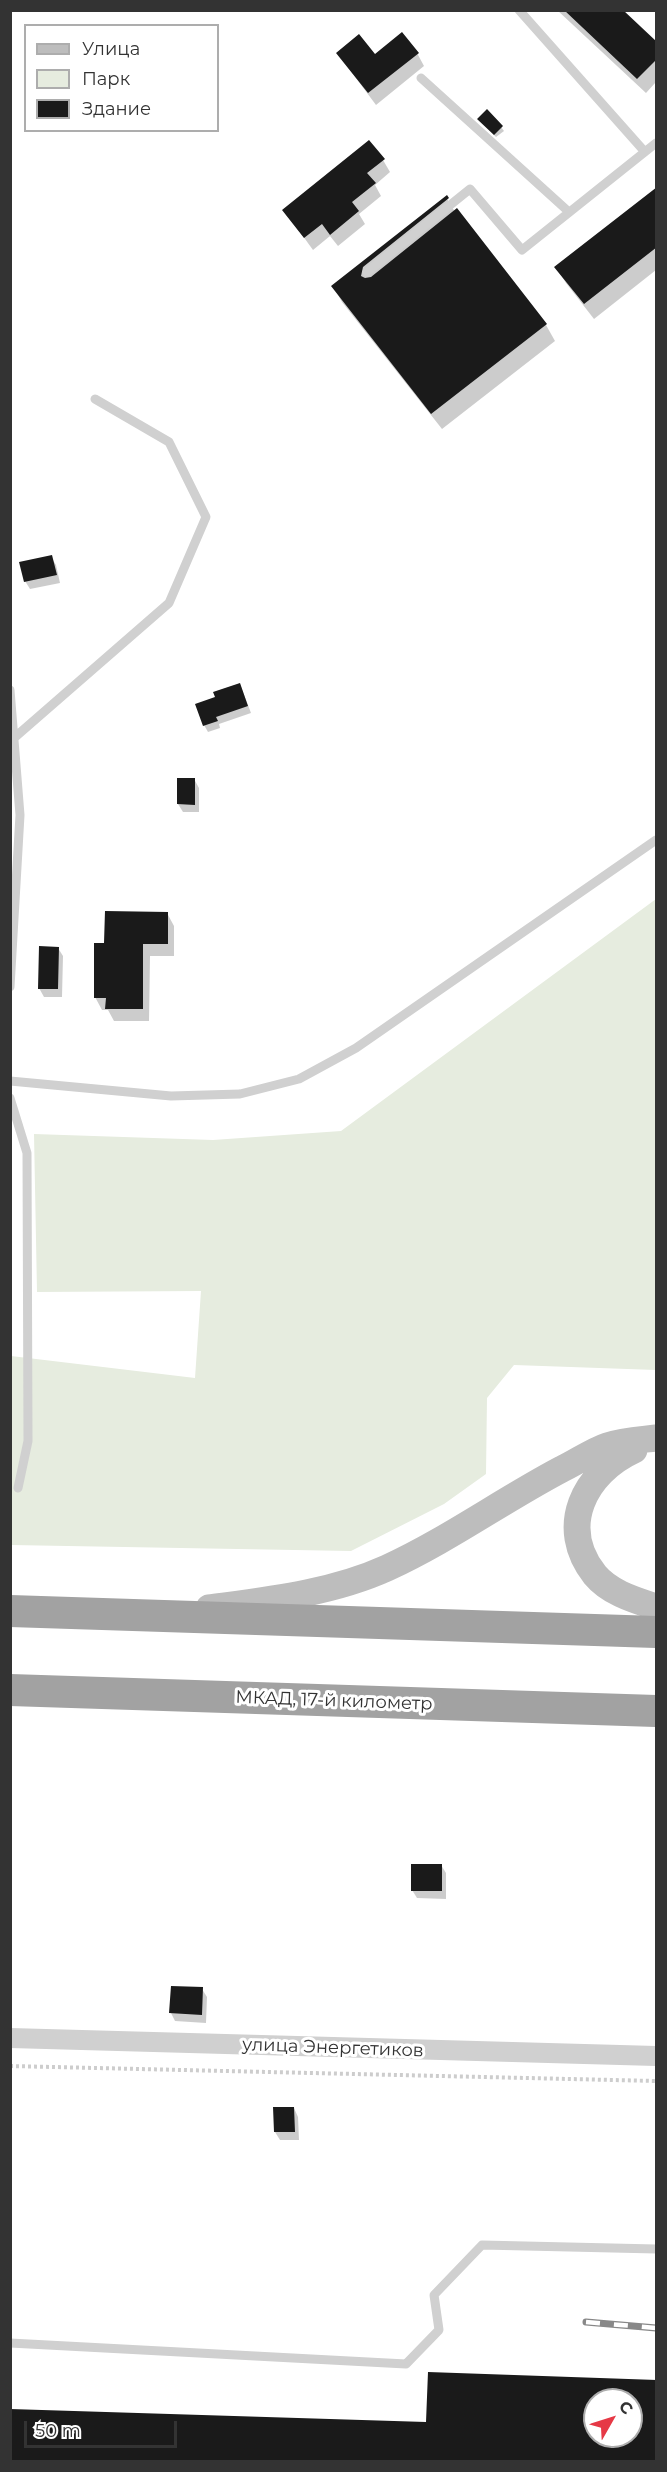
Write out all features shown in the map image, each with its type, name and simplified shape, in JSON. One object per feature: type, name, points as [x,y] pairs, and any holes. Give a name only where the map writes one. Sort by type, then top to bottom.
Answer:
[{"type":"highway","points":[[10,1611],[657,1632]]},
{"type":"highway","name":"МКАД, 17-й километр","points":[[10,1690],[657,1711]]},
{"type":"main road","points":[[657,1439],[624,1455],[603,1469],[579,1505],[578,1534],[584,1555],[596,1575],[629,1599],[657,1607]]},
{"type":"main road","points":[[162,1616],[281,1598],[337,1585],[385,1569],[548,1476],[605,1447],[629,1440],[657,1439]]},
{"type":"street","name":"улица Энергетиков","points":[[10,2038],[657,2056]]},
{"type":"lane","points":[[519,10],[645,152]]},
{"type":"lane","points":[[421,78],[569,212]]},
{"type":"lane","points":[[367,272],[470,189],[522,250],[657,143]]},
{"type":"lane","points":[[14,738],[169,603],[206,517],[169,442],[95,399]]},
{"type":"lane","points":[[10,690],[20,815],[10,987]]},
{"type":"lane","points":[[10,1081],[171,1096],[240,1094],[299,1079],[356,1048],[657,840]]},
{"type":"lane","points":[[10,1098],[27,1153],[28,1442],[18,1488]]},
{"type":"lane","points":[[10,2343],[406,2364],[439,2330],[434,2295],[482,2245],[657,2249]]},
{"type":"path","points":[[10,2066],[657,2081]]},
{"type":"green space","points":[[656,899],[656,1370],[514,1365],[487,1398],[486,1474],[444,1504],[351,1551],[11,1545],[11,1356],[195,1378],[201,1291],[37,1292],[34,1134],[213,1140],[341,1131]]},
{"type":"building","points":[[564,10],[623,10],[657,42],[657,59],[637,79]]},
{"type":"building","points":[[402,32],[419,53],[368,93],[336,53],[359,34],[375,54]]},
{"type":"building","points":[[487,109],[503,126],[494,135],[477,119]]},
{"type":"building","points":[[369,140],[385,159],[367,173],[376,183],[352,202],[359,211],[330,235],[322,224],[304,238],[282,210]]},
{"type":"building","points":[[657,187],[657,247],[584,304],[554,267]]},
{"type":"building","points":[[447,195],[449,198],[363,267],[361,276],[371,277],[457,208],[547,324],[431,414],[331,286]]},
{"type":"building","points":[[52,555],[57,575],[24,582],[19,562]]},
{"type":"building","points":[[240,683],[248,706],[216,717],[218,721],[203,726],[195,704],[215,697],[213,692]]},
{"type":"building","points":[[177,778],[195,778],[195,805],[177,804]]},
{"type":"building","points":[[105,911],[168,912],[168,944],[143,944],[143,1009],[105,1009],[106,998],[94,998],[94,943],[104,943]]},
{"type":"building","points":[[39,946],[59,947],[58,989],[38,989]]},
{"type":"building","points":[[411,1864],[442,1864],[442,1891],[411,1891]]},
{"type":"building","points":[[171,1986],[203,1987],[202,2015],[169,2013]]},
{"type":"building","points":[[273,2107],[294,2107],[295,2132],[274,2132]]},
{"type":"building","points":[[428,2372],[657,2380],[657,2462],[10,2462],[10,2409],[426,2422]]},
{"type":"railway","points":[[586,2322],[656,2328]]}]
